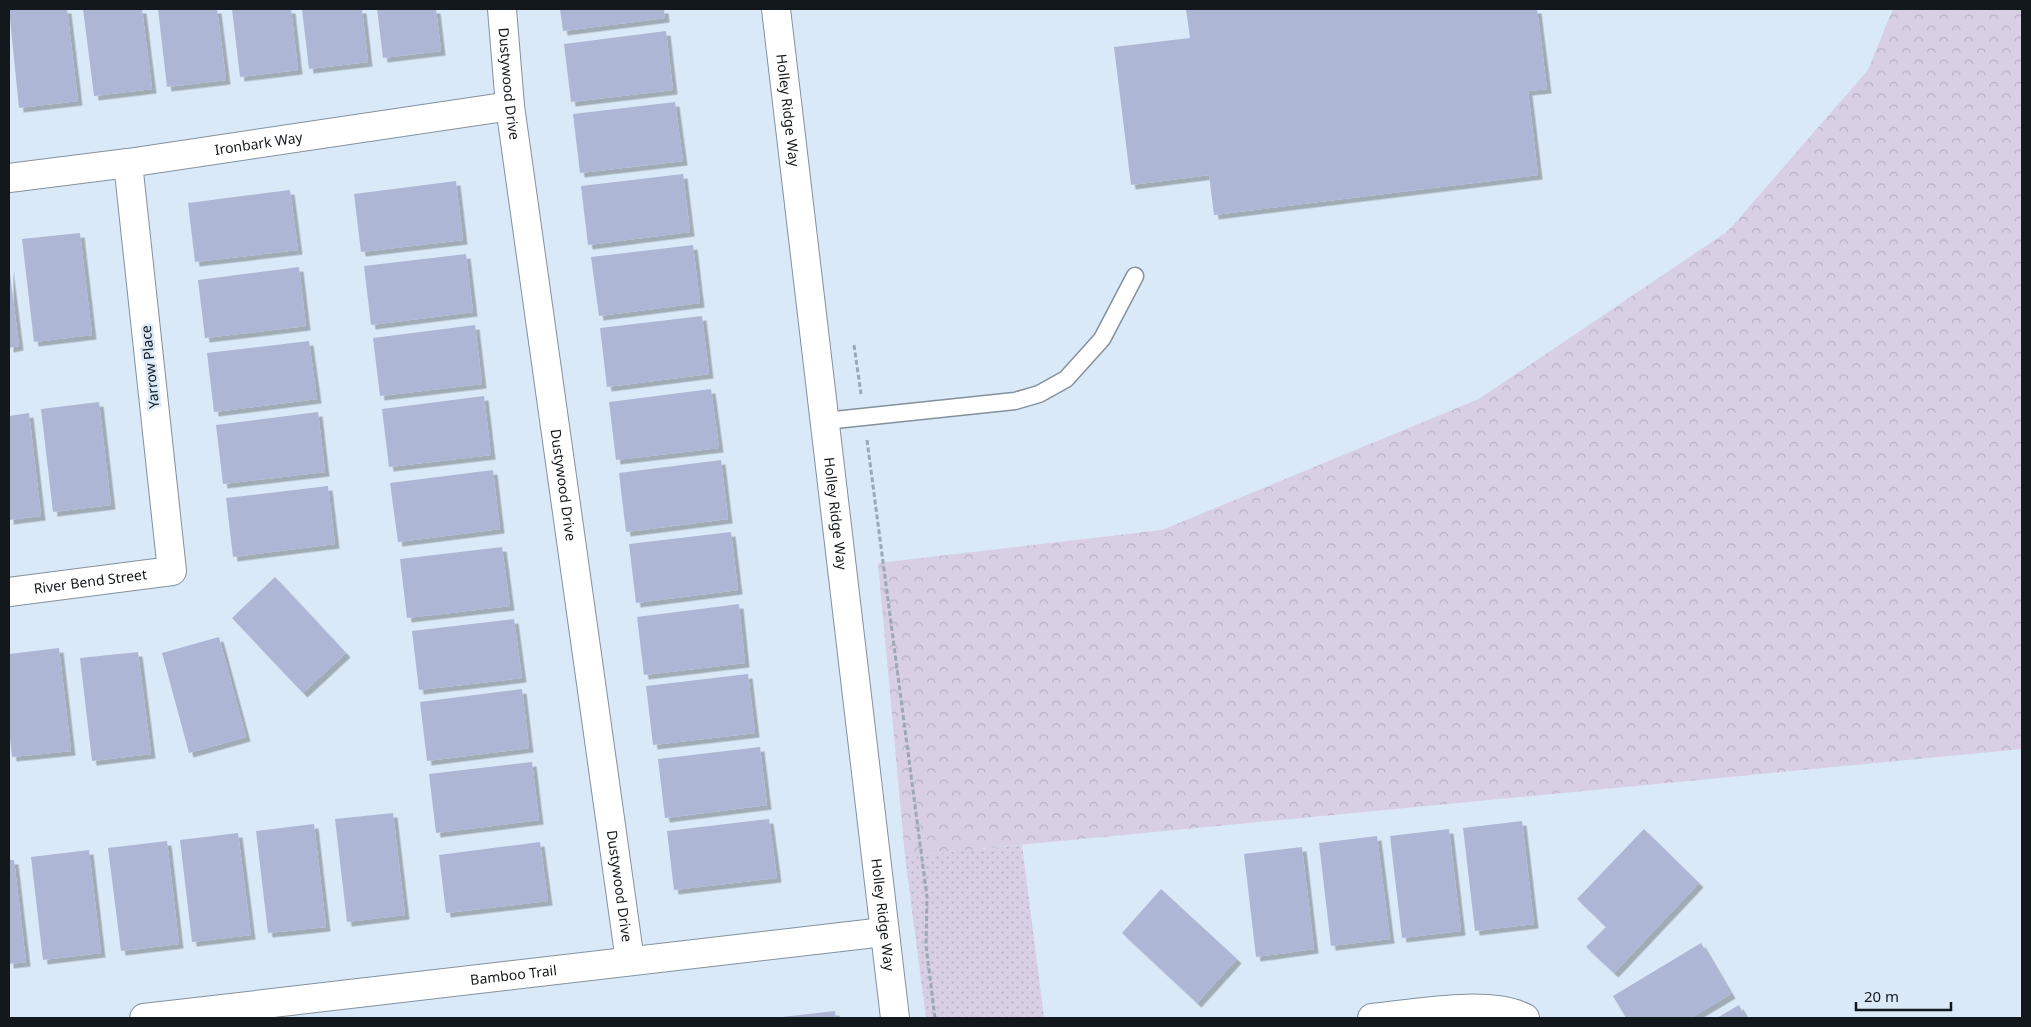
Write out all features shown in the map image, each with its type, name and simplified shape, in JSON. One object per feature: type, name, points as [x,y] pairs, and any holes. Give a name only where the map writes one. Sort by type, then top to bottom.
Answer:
[{"type":"street","name":"Dustywood Drive","points":[[502,9],[510,106],[630,961]]},
{"type":"street","name":"Holley Ridge Way","points":[[776,9],[895,1018]]},
{"type":"street","name":"Ironbark Way","points":[[9,178],[128,163],[510,106]]},
{"type":"street","name":"Yarrow Place","points":[[128,163],[172,571]]},
{"type":"street","name":"River Bend Street","points":[[9,592],[172,571]]},
{"type":"street","name":"Bamboo Trail","points":[[144,1018],[884,932]]},
{"type":"street","points":[[1372,1018],[1483,1008],[1513,1012],[1525,1018]]},
{"type":"lane","points":[[825,421],[1016,401],[1038,394],[1066,379],[1102,339],[1135,276]]},
{"type":"path","points":[[854,345],[927,897],[926,946],[935,1018]]},
{"type":"green space","points":[[1893,9],[2022,9],[2022,749],[905,856],[878,563],[1162,530],[1479,399],[1728,231],[1868,70]]},
{"type":"green space","points":[[1022,845],[1044,1018],[926,1018],[905,856]]},
{"type":"building","points":[[9,9],[67,9],[78,101],[19,108]]},
{"type":"building","points":[[83,9],[142,9],[152,89],[94,96]]},
{"type":"building","points":[[158,9],[217,9],[226,80],[167,87]]},
{"type":"building","points":[[232,9],[291,9],[298,70],[240,77]]},
{"type":"building","points":[[302,9],[362,9],[368,62],[309,69]]},
{"type":"building","points":[[377,9],[436,9],[441,51],[383,58]]},
{"type":"building","points":[[560,9],[664,9],[665,18],[563,31]]},
{"type":"building","points":[[1186,9],[1537,9],[1547,89],[1528,91],[1538,175],[1214,215],[1209,175],[1131,185],[1114,47],[1190,38]]},
{"type":"building","points":[[666,31],[673,90],[571,102],[564,44]]},
{"type":"building","points":[[675,102],[683,161],[580,173],[573,114]]},
{"type":"building","points":[[683,174],[690,232],[588,245],[581,186]]},
{"type":"building","points":[[456,181],[463,240],[361,252],[354,194]]},
{"type":"building","points":[[290,190],[298,250],[195,262],[188,203]]},
{"type":"building","points":[[80,233],[92,335],[34,342],[22,239]]},
{"type":"building","points":[[693,245],[700,303],[599,316],[591,257]]},
{"type":"building","points":[[466,254],[473,312],[371,325],[364,266]]},
{"type":"building","points":[[9,266],[19,346],[9,348]]},
{"type":"building","points":[[299,267],[306,326],[205,338],[198,280]]},
{"type":"building","points":[[702,316],[709,374],[607,387],[600,328]]},
{"type":"building","points":[[475,325],[482,384],[380,396],[373,338]]},
{"type":"building","points":[[309,341],[317,399],[214,412],[207,353]]},
{"type":"building","points":[[711,389],[719,448],[616,460],[609,402]]},
{"type":"building","points":[[484,396],[491,455],[389,467],[382,409]]},
{"type":"building","points":[[99,402],[111,505],[53,512],[41,409]]},
{"type":"building","points":[[318,412],[325,472],[223,484],[216,425]]},
{"type":"building","points":[[29,413],[41,516],[9,520],[9,416]]},
{"type":"building","points":[[721,460],[728,519],[626,532],[619,473]]},
{"type":"building","points":[[493,470],[500,529],[398,542],[390,483]]},
{"type":"building","points":[[328,486],[335,544],[233,557],[226,498]]},
{"type":"building","points":[[731,532],[738,590],[636,603],[629,544]]},
{"type":"building","points":[[502,547],[510,606],[407,618],[400,559]]},
{"type":"building","points":[[275,577],[346,653],[303,693],[232,618]]},
{"type":"building","points":[[739,604],[745,663],[644,675],[637,617]]},
{"type":"building","points":[[514,619],[522,678],[419,690],[412,631]]},
{"type":"building","points":[[219,637],[246,737],[189,753],[162,653]]},
{"type":"building","points":[[59,648],[71,751],[12,757],[9,728],[9,654]]},
{"type":"building","points":[[138,652],[151,754],[92,761],[80,658]]},
{"type":"building","points":[[748,674],[755,733],[653,745],[646,686]]},
{"type":"building","points":[[522,689],[529,748],[427,761],[420,702]]},
{"type":"building","points":[[760,747],[767,805],[665,818],[658,759]]},
{"type":"building","points":[[532,762],[539,820],[436,833],[429,774]]},
{"type":"building","points":[[393,813],[405,915],[347,922],[335,819]]},
{"type":"building","points":[[769,819],[777,878],[674,890],[667,831]]},
{"type":"building","points":[[1522,821],[1534,924],[1475,931],[1463,828]]},
{"type":"building","points":[[314,824],[326,927],[268,933],[256,831]]},
{"type":"building","points":[[1449,829],[1461,931],[1402,938],[1390,836]]},
{"type":"building","points":[[1644,829],[1699,883],[1614,973],[1586,947],[1606,927],[1577,899]]},
{"type":"building","points":[[238,833],[251,935],[192,942],[180,840]]},
{"type":"building","points":[[1377,836],[1390,939],[1331,946],[1319,843]]},
{"type":"building","points":[[167,841],[179,944],[121,951],[108,848]]},
{"type":"building","points":[[540,842],[548,901],[446,913],[439,855]]},
{"type":"building","points":[[1302,847],[1314,949],[1256,957],[1244,854]]},
{"type":"building","points":[[89,850],[101,953],[43,960],[31,857]]},
{"type":"building","points":[[9,860],[14,860],[26,962],[9,964]]},
{"type":"building","points":[[1161,889],[1237,959],[1197,1003],[1122,933]]},
{"type":"building","points":[[1701,943],[1731,994],[1691,1018],[1626,1018],[1613,996]]},
{"type":"building","points":[[1739,1005],[1746,1018],[1717,1018]]},
{"type":"building","points":[[835,1011],[836,1018],[782,1018],[782,1017]]}]
